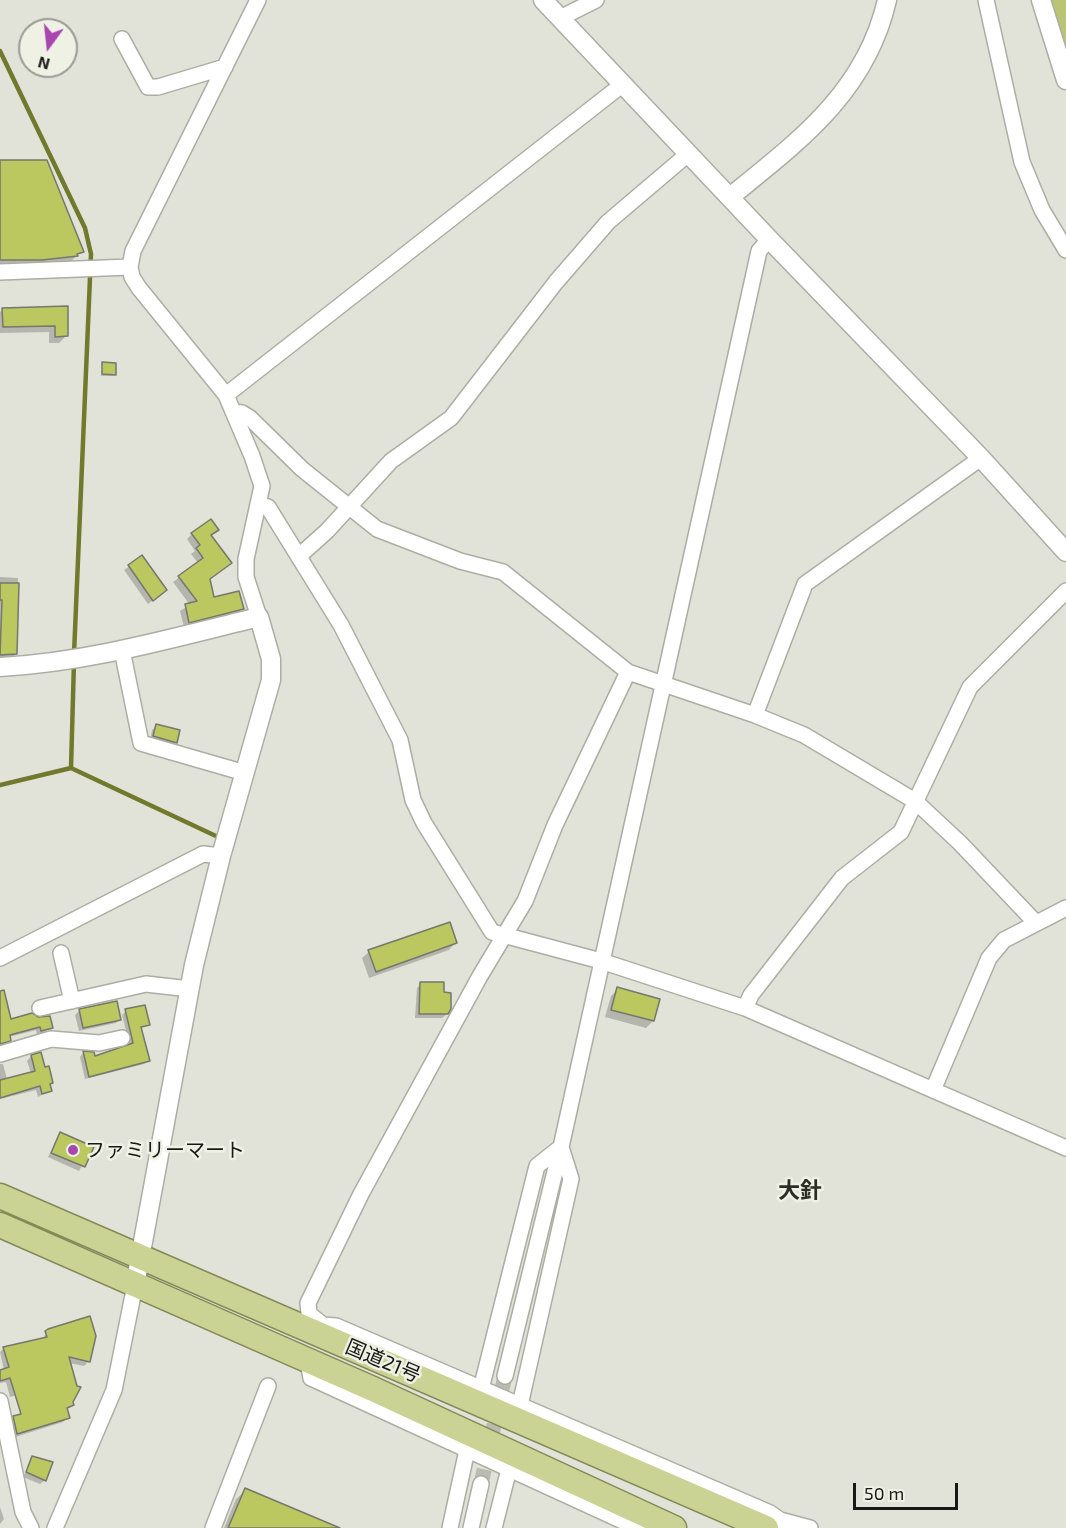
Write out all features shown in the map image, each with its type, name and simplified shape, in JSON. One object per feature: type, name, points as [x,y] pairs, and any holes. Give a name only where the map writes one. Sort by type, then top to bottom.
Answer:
[{"type":"highway","name":"国道21号","points":[[0,1196],[139,1258],[319,1329],[776,1525]]},
{"type":"highway","name":"国道21号","points":[[0,1225],[373,1389],[674,1528]]},
{"type":"street","points":[[55,1528],[114,1390],[189,989],[221,856],[271,680],[271,659],[246,578],[246,559],[260,505],[262,486],[226,395],[139,288],[132,277],[130,267],[133,252],[258,0]]},
{"type":"street","points":[[543,0],[769,239],[981,458],[1066,552]]},
{"type":"street","points":[[560,18],[596,0]]},
{"type":"street","points":[[729,197],[797,142],[831,110],[853,81],[875,39],[887,0]]},
{"type":"street","points":[[986,0],[1022,162],[1042,210],[1066,250]]},
{"type":"street","points":[[1041,0],[1066,80]]},
{"type":"street","points":[[122,39],[148,87],[158,87],[225,67]]},
{"type":"street","points":[[226,395],[623,84]]},
{"type":"street","points":[[299,556],[327,531],[347,506],[391,461],[452,418],[556,282],[608,222],[688,154]]},
{"type":"street","points":[[505,1376],[561,1147],[759,251],[769,239]]},
{"type":"street","points":[[0,272],[130,267]]},
{"type":"street","points":[[233,412],[242,413],[250,418],[302,469],[376,529],[460,561],[503,572],[628,672],[663,682],[804,735],[915,801],[960,843],[1036,923]]},
{"type":"street","points":[[755,715],[805,584],[981,458]]},
{"type":"street","points":[[260,505],[268,507],[341,625],[400,740],[413,800],[424,823],[492,932],[504,933],[601,961],[745,1008],[1066,1148]]},
{"type":"street","points":[[745,1008],[751,995],[842,878],[901,832],[970,687],[1066,591]]},
{"type":"street","points":[[0,667],[83,659],[259,618]]},
{"type":"street","points":[[122,650],[141,743],[245,772]]},
{"type":"street","points":[[628,672],[555,825],[525,902],[504,933],[361,1194],[308,1303],[309,1314],[319,1329],[336,1326],[770,1513],[776,1525],[810,1528]]},
{"type":"street","points":[[0,958],[202,854],[221,856]]},
{"type":"street","points":[[933,1090],[989,958],[1004,940],[1066,908]]},
{"type":"street","points":[[61,953],[72,1001]]},
{"type":"street","points":[[40,1008],[146,984],[189,989]]},
{"type":"street","points":[[0,1054],[51,1039],[99,1043],[122,1038]]},
{"type":"street","points":[[481,1389],[537,1166],[561,1147]]},
{"type":"street","points":[[520,1405],[571,1179],[561,1147]]},
{"type":"street","points":[[308,1362],[310,1378],[638,1528]]},
{"type":"street","points":[[213,1528],[268,1386]]},
{"type":"street","points":[[0,1404],[23,1512],[31,1528]]},
{"type":"street","points":[[450,1528],[466,1450]]},
{"type":"street","points":[[494,1528],[509,1469]]},
{"type":"street","points":[[471,1528],[481,1484]]},
{"type":"green space","points":[[1037,0],[1066,0],[1066,83]]},
{"type":"building","points":[[0,160],[47,160],[84,252],[77,254],[78,256],[42,260],[0,260]]},
{"type":"building","points":[[68,306],[68,336],[55,337],[55,326],[3,327],[2,308]]},
{"type":"building","points":[[102,362],[116,363],[116,375],[102,374]]},
{"type":"building","points":[[211,519],[219,530],[211,535],[232,563],[210,579],[214,597],[239,591],[244,609],[189,623],[185,604],[197,601],[178,576],[203,558],[196,548],[200,545],[191,533]]},
{"type":"building","points":[[142,555],[167,590],[153,601],[128,565]]},
{"type":"building","points":[[0,583],[19,583],[17,654],[0,655],[2,600],[0,600]]},
{"type":"building","points":[[156,724],[180,730],[177,743],[153,736]]},
{"type":"building","points":[[450,922],[457,943],[376,972],[368,950]]},
{"type":"building","points":[[420,982],[444,982],[444,992],[451,993],[451,1009],[448,1014],[419,1014]]},
{"type":"building","points":[[617,987],[660,999],[654,1021],[611,1010]]},
{"type":"building","points":[[4,990],[11,1019],[32,1013],[38,1017],[50,1016],[53,1028],[41,1031],[40,1027],[10,1035],[11,1041],[0,1044],[0,991]]},
{"type":"building","points":[[117,1001],[121,1020],[83,1028],[79,1009]]},
{"type":"building","points":[[145,1005],[150,1025],[141,1027],[150,1061],[89,1077],[83,1051],[94,1052],[95,1056],[133,1043],[125,1009]]},
{"type":"building","points":[[41,1052],[45,1067],[49,1066],[53,1083],[50,1084],[52,1091],[42,1094],[40,1086],[0,1098],[0,1080],[35,1071],[31,1055]]},
{"type":"building","name":"ファミリーマート","points":[[60,1132],[94,1147],[85,1167],[51,1153]]},
{"type":"building","points":[[90,1316],[96,1336],[90,1362],[69,1357],[77,1386],[81,1387],[73,1402],[74,1405],[67,1408],[70,1418],[17,1434],[13,1416],[21,1414],[10,1378],[0,1381],[0,1370],[9,1367],[3,1347],[47,1337],[45,1331],[48,1329]]},
{"type":"building","points":[[32,1456],[53,1462],[46,1481],[26,1472]]},
{"type":"building","points":[[245,1488],[340,1528],[228,1528]]},
{"type":"waterway","points":[[0,51],[85,228],[91,254],[74,654]]},
{"type":"waterway","points":[[71,768],[74,662]]},
{"type":"waterway","points":[[0,785],[71,768],[218,837]]},
{"type":"tunnel","points":[[481,1484],[505,1376]]},
{"type":"place","name":"ファミリーマート","points":[[73,1150]]},
{"type":"district","name":"大針","points":[[800,1191]]}]
